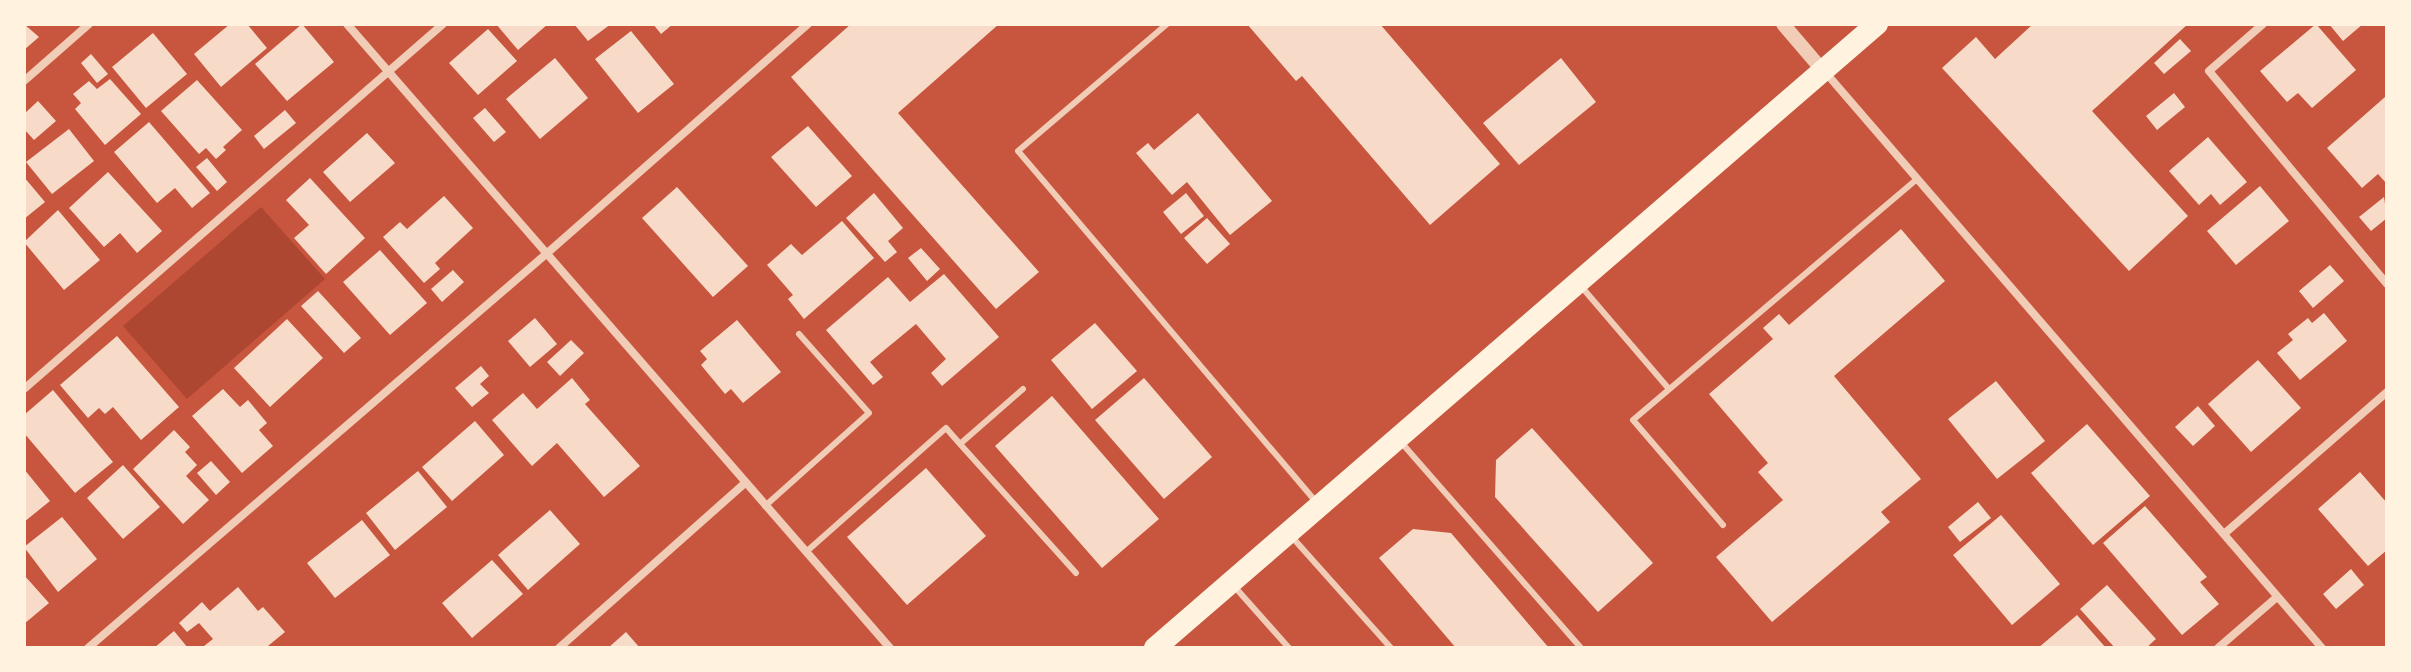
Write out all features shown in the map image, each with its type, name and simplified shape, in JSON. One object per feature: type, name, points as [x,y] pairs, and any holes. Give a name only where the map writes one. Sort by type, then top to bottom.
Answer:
[{"type":"highway","points":[[1155,648],[1877,24]]},
{"type":"street","points":[[24,81],[89,24]]},
{"type":"street","points":[[347,24],[890,648]]},
{"type":"street","points":[[24,389],[443,24]]},
{"type":"street","points":[[88,648],[808,24]]},
{"type":"street","points":[[1783,24],[2322,648]]},
{"type":"street","points":[[2263,24],[2209,71],[2387,284]]},
{"type":"street","points":[[2224,534],[2387,392]]},
{"type":"street","points":[[559,648],[745,483]]},
{"type":"street","points":[[2218,648],[2277,597]]},
{"type":"lane","points":[[1167,24],[1018,151],[1319,506]]},
{"type":"lane","points":[[1723,525],[1633,420],[1917,179]]},
{"type":"lane","points":[[1577,282],[1669,389]]},
{"type":"lane","points":[[765,506],[869,413],[799,334]]},
{"type":"lane","points":[[960,444],[1023,389]]},
{"type":"lane","points":[[806,552],[946,428],[1076,573]]},
{"type":"lane","points":[[1397,439],[1581,648]]},
{"type":"lane","points":[[1288,533],[1391,648]]},
{"type":"lane","points":[[1230,582],[1289,648]]},
{"type":"shaded area","points":[[261,207],[325,279],[187,399],[123,326]]},
{"type":"building","points":[[24,24],[39,37],[24,50]]},
{"type":"building","points":[[230,24],[247,24],[267,48],[221,87],[194,54]]},
{"type":"building","points":[[302,24],[334,62],[287,101],[255,64]]},
{"type":"building","points":[[496,24],[548,24],[518,50]]},
{"type":"building","points":[[574,24],[611,24],[588,41]]},
{"type":"building","points":[[653,24],[673,24],[661,34]]},
{"type":"building","points":[[851,24],[999,24],[898,113],[1039,272],[996,309],[791,77]]},
{"type":"building","points":[[1247,24],[1380,24],[1500,164],[1430,225],[1302,76],[1296,81]]},
{"type":"building","points":[[2033,24],[2188,24],[2092,111],[2188,216],[2129,271],[1942,68],[1976,37],[1995,59]]},
{"type":"building","points":[[2316,24],[2356,70],[2312,108],[2298,93],[2287,102],[2260,71]]},
{"type":"building","points":[[2329,24],[2363,24],[2343,41]]},
{"type":"building","points":[[488,29],[517,61],[478,95],[449,63]]},
{"type":"building","points":[[631,31],[674,84],[638,113],[595,59]]},
{"type":"building","points":[[153,33],[187,74],[146,108],[112,67]]},
{"type":"building","points":[[2180,39],[2191,51],[2164,74],[2154,63]]},
{"type":"building","points":[[91,54],[108,74],[97,83],[81,63]]},
{"type":"building","points":[[555,58],[588,98],[540,139],[506,99]]},
{"type":"building","points":[[1561,58],[1596,102],[1519,165],[1483,123]]},
{"type":"building","points":[[110,79],[141,114],[105,145],[75,109],[81,103],[73,94],[89,81],[97,89]]},
{"type":"building","points":[[197,80],[242,130],[223,147],[226,150],[216,159],[206,148],[199,154],[161,111]]},
{"type":"building","points":[[2174,93],[2185,107],[2157,130],[2146,116]]},
{"type":"building","points":[[2385,97],[2387,184],[2378,174],[2362,188],[2327,148]]},
{"type":"building","points":[[38,101],[56,121],[34,140],[24,129],[24,114]]},
{"type":"building","points":[[485,108],[506,132],[494,142],[473,118]]},
{"type":"building","points":[[285,110],[296,123],[264,149],[254,136]]},
{"type":"building","points":[[1198,113],[1272,201],[1230,235],[1187,182],[1172,195],[1136,153],[1148,143],[1154,150]]},
{"type":"building","points":[[149,122],[210,193],[192,208],[175,188],[157,203],[114,152]]},
{"type":"building","points":[[808,126],[852,176],[816,207],[771,157]]},
{"type":"building","points":[[69,129],[94,161],[52,194],[26,162]]},
{"type":"building","points":[[367,133],[395,163],[350,202],[323,172]]},
{"type":"building","points":[[2208,137],[2247,182],[2220,205],[2211,194],[2199,205],[2169,171]]},
{"type":"building","points":[[207,158],[227,182],[217,191],[196,167]]},
{"type":"building","points":[[108,172],[162,231],[137,253],[120,233],[104,247],[69,208]]},
{"type":"building","points":[[24,177],[45,202],[24,219]]},
{"type":"building","points":[[310,178],[365,238],[326,274],[294,238],[309,225],[286,200]]},
{"type":"building","points":[[2260,186],[2289,221],[2236,265],[2207,231]]},
{"type":"building","points":[[677,187],[748,266],[713,297],[642,218]]},
{"type":"building","points":[[874,193],[903,228],[888,241],[897,252],[885,262],[846,218]]},
{"type":"building","points":[[1186,193],[1204,216],[1181,234],[1163,212]]},
{"type":"building","points":[[444,196],[473,228],[435,263],[440,269],[424,283],[383,237],[400,222],[407,229]]},
{"type":"building","points":[[2384,197],[2387,218],[2371,231],[2359,217]]},
{"type":"building","points":[[58,210],[100,260],[64,290],[24,242]]},
{"type":"building","points":[[1207,218],[1230,244],[1207,264],[1184,238]]},
{"type":"building","points":[[842,221],[874,258],[804,319],[788,299],[793,295],[767,265],[791,244],[802,255]]},
{"type":"building","points":[[1901,229],[1945,281],[1834,376],[1921,479],[1881,512],[1890,522],[1772,622],[1716,557],[1783,500],[1758,472],[1768,463],[1709,394],[1773,339],[1763,328],[1779,314],[1789,325]]},
{"type":"building","points":[[921,248],[940,269],[927,281],[908,258]]},
{"type":"building","points":[[380,250],[427,303],[390,335],[343,282]]},
{"type":"building","points":[[2330,265],[2344,281],[2313,308],[2299,291]]},
{"type":"building","points":[[453,270],[464,282],[442,302],[431,289]]},
{"type":"building","points":[[944,274],[999,337],[942,386],[931,373],[946,359],[916,324],[870,362],[883,377],[873,385],[826,330],[888,277],[910,302]]},
{"type":"building","points":[[318,291],[361,338],[344,353],[301,306]]},
{"type":"building","points":[[2324,313],[2347,341],[2300,380],[2277,353],[2293,340],[2288,334],[2308,318],[2312,323]]},
{"type":"building","points":[[535,318],[557,344],[530,367],[508,341]]},
{"type":"building","points":[[287,319],[323,358],[270,407],[234,368]]},
{"type":"building","points":[[737,320],[781,372],[743,403],[731,389],[725,394],[701,365],[707,359],[700,351]]},
{"type":"building","points":[[1095,323],[1137,371],[1092,409],[1051,360]]},
{"type":"building","points":[[117,336],[179,407],[141,440],[113,407],[105,414],[99,408],[88,418],[60,385]]},
{"type":"building","points":[[571,340],[584,353],[560,376],[547,362]]},
{"type":"building","points":[[2258,360],[2301,408],[2251,452],[2208,404]]},
{"type":"building","points":[[481,366],[489,376],[480,384],[489,393],[472,407],[455,388]]},
{"type":"building","points":[[572,378],[590,400],[585,404],[640,466],[604,497],[557,443],[532,466],[492,420],[523,393],[537,409]]},
{"type":"building","points":[[1144,378],[1212,457],[1164,499],[1095,420]]},
{"type":"building","points":[[1996,381],[2045,441],[1997,479],[1948,419]]},
{"type":"building","points":[[223,389],[240,407],[248,400],[267,423],[259,430],[273,446],[242,473],[192,416]]},
{"type":"building","points":[[53,390],[113,462],[75,493],[24,433],[24,415]]},
{"type":"building","points":[[1052,396],[1159,519],[1102,568],[995,446]]},
{"type":"building","points":[[2198,406],[2215,426],[2193,446],[2175,427]]},
{"type":"building","points":[[475,421],[504,455],[452,501],[422,467]]},
{"type":"building","points":[[2087,424],[2150,496],[2093,545],[2031,473]]},
{"type":"building","points":[[1532,428],[1653,563],[1598,612],[1495,497],[1496,460]]},
{"type":"building","points":[[174,430],[190,447],[185,452],[197,465],[186,476],[209,500],[183,524],[133,469]]},
{"type":"building","points":[[211,461],[230,482],[216,495],[197,473]]},
{"type":"building","points":[[123,465],[160,507],[123,539],[87,498]]},
{"type":"building","points":[[926,468],[986,536],[907,605],[847,537]]},
{"type":"building","points":[[24,469],[50,501],[24,522]]},
{"type":"building","points":[[418,471],[447,507],[395,550],[366,513]]},
{"type":"building","points":[[2360,472],[2387,503],[2387,550],[2368,566],[2318,509]]},
{"type":"building","points":[[1978,502],[1991,518],[1960,542],[1948,527]]},
{"type":"building","points":[[2145,506],[2207,577],[2200,582],[2219,604],[2182,635],[2103,543]]},
{"type":"building","points":[[550,510],[580,544],[528,590],[498,555]]},
{"type":"building","points":[[2001,515],[2060,584],[2012,625],[1953,555]]},
{"type":"building","points":[[62,517],[97,559],[58,592],[24,547]]},
{"type":"building","points":[[362,520],[390,555],[335,598],[307,563]]},
{"type":"building","points":[[1413,529],[1451,533],[1549,648],[1456,648],[1379,558]]},
{"type":"building","points":[[492,560],[523,594],[472,638],[442,603]]},
{"type":"building","points":[[2351,569],[2364,585],[2336,609],[2323,594]]},
{"type":"building","points":[[24,575],[49,603],[24,624]]},
{"type":"building","points":[[2107,585],[2156,639],[2146,648],[2115,648],[2080,609]]},
{"type":"building","points":[[238,587],[258,611],[263,607],[285,632],[268,646],[271,648],[206,648],[204,646],[213,639],[199,623],[187,632],[179,623],[202,602],[210,611]]},
{"type":"building","points":[[2077,615],[2106,648],[2038,648]]},
{"type":"building","points":[[174,631],[188,648],[154,648]]},
{"type":"building","points":[[626,632],[640,648],[608,648]]}]
